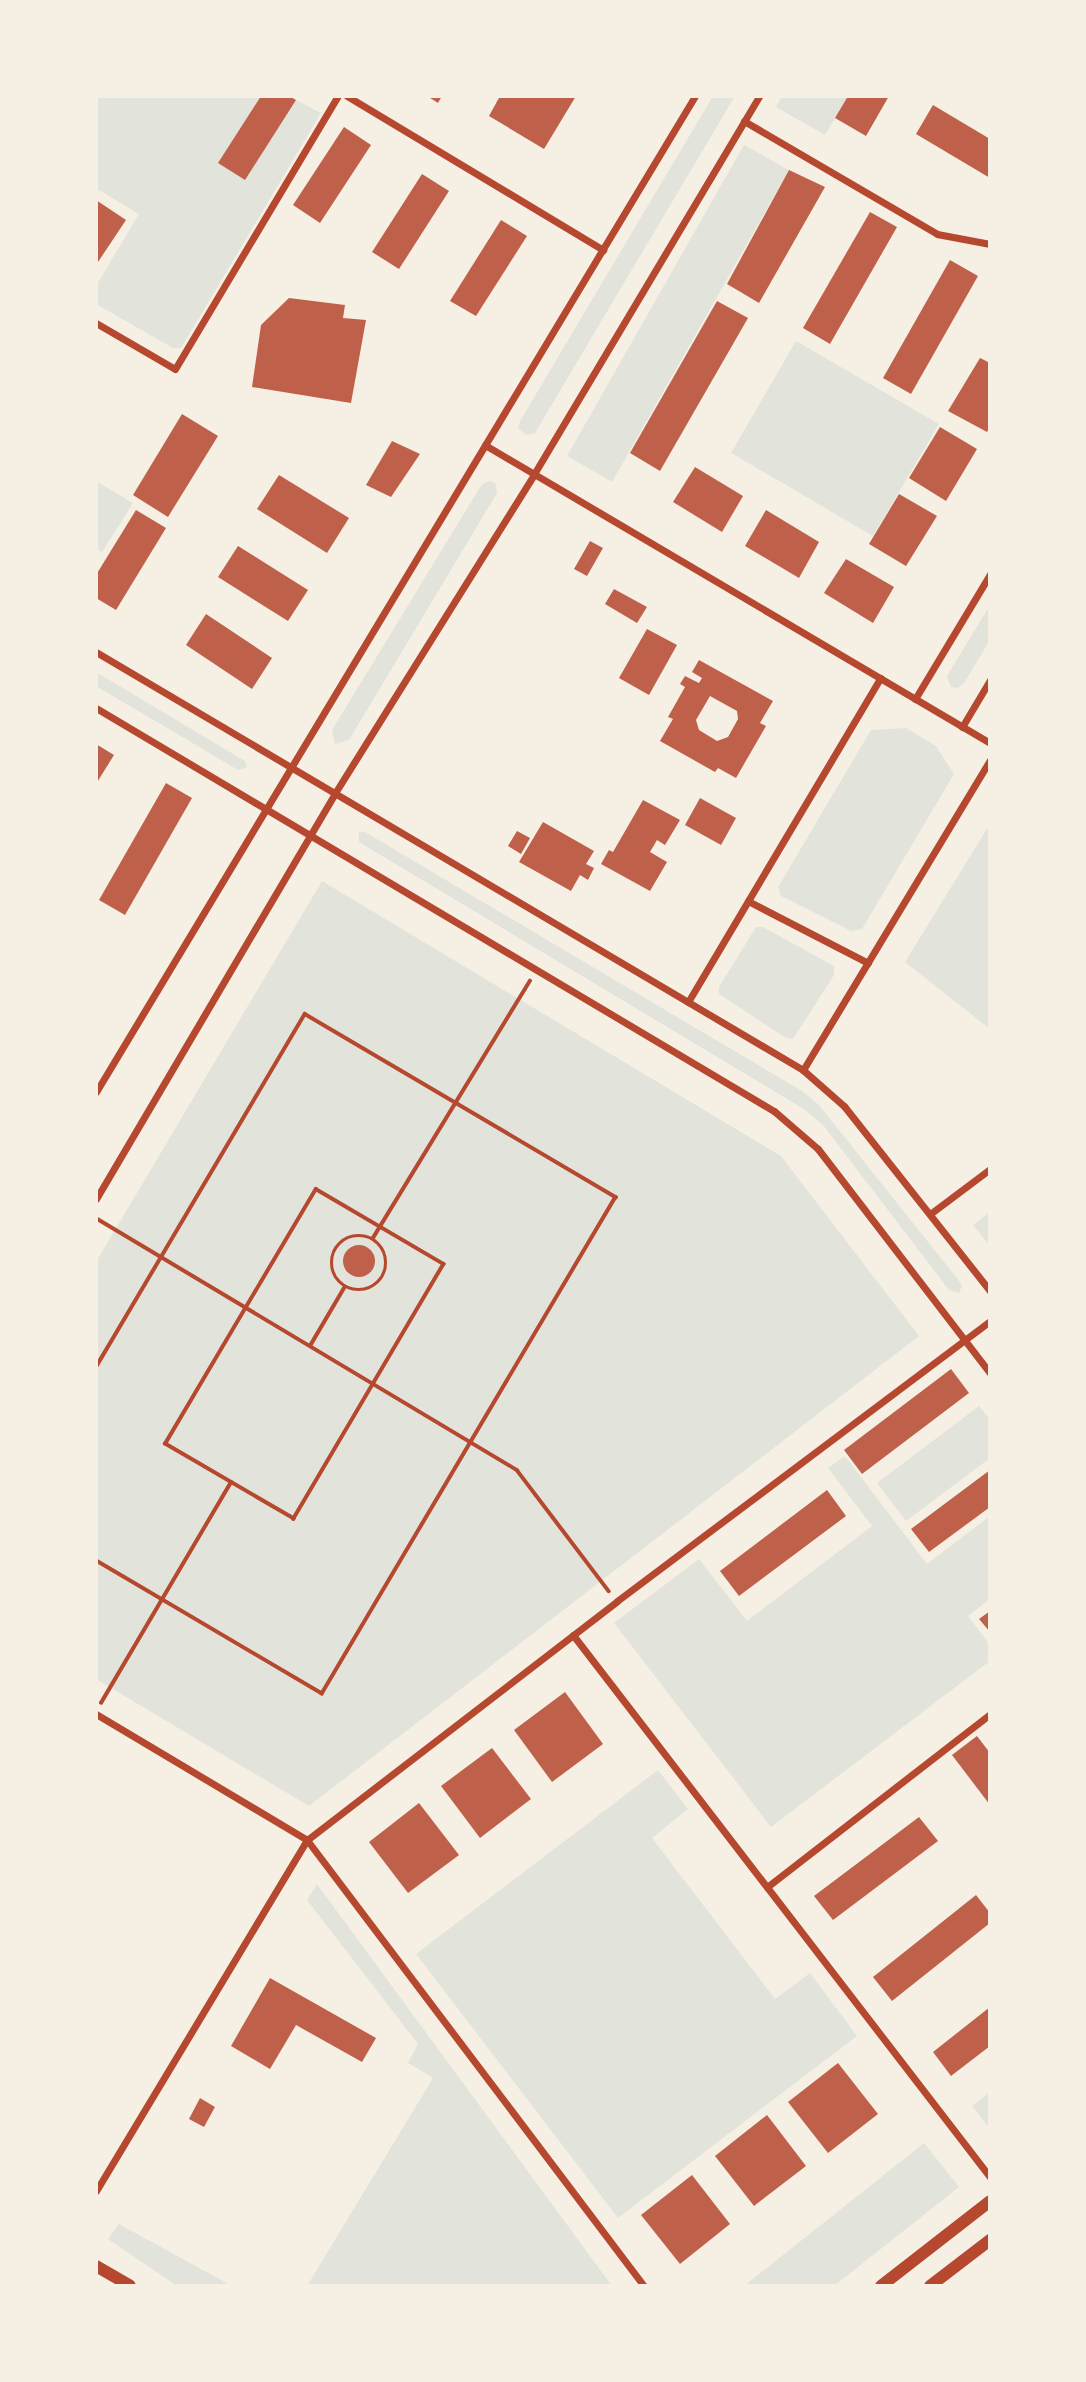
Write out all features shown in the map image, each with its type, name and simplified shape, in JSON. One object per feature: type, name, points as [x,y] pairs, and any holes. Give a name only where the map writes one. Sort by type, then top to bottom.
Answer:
[{"type":"main road","points":[[881,2286],[990,2201]]},
{"type":"main road","points":[[930,2286],[990,2240]]},
{"type":"main road","points":[[96,2266],[130,2286]]},
{"type":"street","points":[[96,323],[175,369],[338,96]]},
{"type":"street","points":[[347,96],[603,250]]},
{"type":"street","points":[[96,1092],[695,96]]},
{"type":"street","points":[[96,1199],[335,793],[534,474],[759,96]]},
{"type":"street","points":[[744,121],[937,234],[990,244]]},
{"type":"street","points":[[485,445],[990,743]]},
{"type":"street","points":[[915,699],[990,574]]},
{"type":"street","points":[[96,652],[803,1070],[844,1106],[990,1291]]},
{"type":"street","points":[[688,1002],[880,678]]},
{"type":"street","points":[[962,727],[990,680]]},
{"type":"street","points":[[96,708],[774,1111],[809,1141],[990,1373]]},
{"type":"street","points":[[803,1070],[990,760]]},
{"type":"street","points":[[748,901],[868,963]]},
{"type":"street","points":[[930,1214],[990,1169]]},
{"type":"street","points":[[96,2191],[307,1840],[573,1634],[990,1321]]},
{"type":"street","points":[[573,1634],[990,2178]]},
{"type":"street","points":[[96,1713],[307,1840],[643,2286]]},
{"type":"street","points":[[767,1887],[990,1714]]},
{"type":"path","points":[[373,1238],[537,970]]},
{"type":"path","points":[[96,1367],[304,1014],[616,1196],[322,1694],[96,1561]]},
{"type":"path","points":[[316,1189],[444,1264],[294,1519],[166,1444],[246,1308],[316,1189]]},
{"type":"path","points":[[96,1218],[517,1470],[617,1601]]},
{"type":"path","points":[[351,1236],[373,1238],[386,1255],[383,1277],[366,1290],[345,1287],[331,1270],[334,1249],[351,1236]]},
{"type":"path","points":[[310,1346],[345,1287]]},
{"type":"path","points":[[96,1713],[231,1482]]},
{"type":"shaded area","points":[[96,96],[261,96],[219,163],[296,100],[321,113],[181,348],[173,348],[96,304],[96,286],[139,214],[99,190],[96,193]]},
{"type":"shaded area","points":[[713,96],[735,96],[535,433],[526,435],[518,428],[520,421]]},
{"type":"shaded area","points":[[782,96],[848,96],[825,135],[776,107]]},
{"type":"shaded area","points":[[744,145],[789,170],[612,482],[567,456]]},
{"type":"shaded area","points":[[796,341],[939,424],[873,536],[731,453]]},
{"type":"shaded area","points":[[96,481],[133,503],[102,552],[96,548]]},
{"type":"shaded area","points":[[490,481],[496,484],[497,493],[349,740],[335,744],[332,730],[482,484]]},
{"type":"shaded area","points":[[990,605],[990,640],[964,683],[958,688],[951,687],[947,676]]},
{"type":"shaded area","points":[[96,672],[245,761],[247,767],[238,770],[96,686]]},
{"type":"shaded area","points":[[906,728],[936,746],[954,774],[862,929],[851,931],[781,896],[778,887],[871,730]]},
{"type":"shaded area","points":[[990,824],[990,1029],[905,962]]},
{"type":"shaded area","points":[[359,832],[365,832],[802,1091],[819,1105],[960,1282],[962,1286],[959,1293],[949,1290],[823,1125],[804,1109],[359,842]]},
{"type":"shaded area","points":[[322,881],[781,1156],[919,1336],[309,1806],[96,1679],[96,1262]]},
{"type":"shaded area","points":[[756,927],[763,927],[834,966],[834,975],[793,1039],[786,1038],[719,994],[719,987]]},
{"type":"shaded area","points":[[990,1212],[990,1246],[973,1225]]},
{"type":"shaded area","points":[[979,1406],[990,1420],[990,1458],[906,1521],[877,1483]]},
{"type":"shaded area","points":[[845,1456],[927,1564],[990,1516],[990,1599],[968,1616],[990,1645],[990,1661],[771,1827],[614,1623],[699,1559],[747,1621],[872,1526],[828,1468]]},
{"type":"shaded area","points":[[658,1770],[688,1809],[652,1838],[775,1999],[810,1973],[857,2036],[618,2218],[416,1954]]},
{"type":"shaded area","points":[[317,1884],[612,2286],[307,2286],[433,2078],[408,2063],[418,2044],[307,1900]]},
{"type":"shaded area","points":[[990,2092],[990,2129],[972,2106]]},
{"type":"shaded area","points":[[924,2143],[959,2187],[834,2286],[744,2286]]},
{"type":"shaded area","points":[[119,2224],[232,2286],[177,2286],[108,2239]]},
{"type":"building","points":[[261,96],[289,96],[296,100],[245,180],[218,163]]},
{"type":"building","points":[[427,96],[442,96],[438,103]]},
{"type":"building","points":[[500,96],[576,96],[544,149],[489,116]]},
{"type":"building","points":[[848,96],[889,96],[866,136],[835,118]]},
{"type":"building","points":[[933,105],[990,139],[990,178],[916,134]]},
{"type":"building","points":[[344,127],[371,145],[320,223],[293,205]]},
{"type":"building","points":[[789,170],[825,187],[759,303],[727,284]]},
{"type":"building","points":[[422,174],[449,191],[399,269],[372,252]]},
{"type":"building","points":[[96,200],[126,220],[96,265]]},
{"type":"building","points":[[870,212],[897,227],[830,344],[803,328]]},
{"type":"building","points":[[501,220],[527,236],[476,316],[450,301]]},
{"type":"building","points":[[950,260],[978,276],[911,394],[883,378]]},
{"type":"building","points":[[289,298],[345,305],[343,318],[366,320],[351,403],[252,387],[261,325]]},
{"type":"building","points":[[717,301],[748,318],[660,471],[630,453]]},
{"type":"building","points":[[980,358],[990,363],[990,427],[987,432],[948,411]]},
{"type":"building","points":[[182,414],[218,436],[168,517],[133,495]]},
{"type":"building","points":[[940,427],[977,449],[946,501],[909,478]]},
{"type":"building","points":[[392,441],[420,454],[391,497],[366,485]]},
{"type":"building","points":[[695,467],[743,496],[722,532],[673,502]]},
{"type":"building","points":[[279,475],[349,518],[327,553],[257,509]]},
{"type":"building","points":[[899,494],[937,516],[906,566],[869,544]]},
{"type":"building","points":[[136,510],[166,528],[116,610],[96,598],[96,575]]},
{"type":"building","points":[[766,510],[819,542],[799,578],[745,546]]},
{"type":"building","points":[[590,541],[603,548],[587,576],[574,569]]},
{"type":"building","points":[[238,546],[308,590],[288,621],[218,577]]},
{"type":"building","points":[[846,559],[894,587],[873,623],[824,593]]},
{"type":"building","points":[[614,589],[647,607],[637,623],[605,604]]},
{"type":"building","points":[[206,614],[272,658],[252,689],[186,645]]},
{"type":"building","points":[[647,629],[677,645],[649,695],[619,678]]},
{"type":"building","points":[[699,660],[773,701],[760,723],[766,726],[736,778],[718,768],[715,772],[660,741],[673,719],[668,717],[685,687],[680,684],[685,676],[699,683],[702,678],[692,672]],"holes":[[[710,696],[737,711],[738,719],[728,737],[717,741],[699,730],[696,720]]]},
{"type":"building","points":[[96,744],[114,755],[96,784]]},
{"type":"building","points":[[166,783],[192,798],[125,915],[99,900]]},
{"type":"building","points":[[700,798],[736,818],[721,845],[685,825]]},
{"type":"building","points":[[643,800],[680,820],[665,845],[657,840],[650,852],[667,862],[650,891],[601,864],[609,850],[613,852]]},
{"type":"building","points":[[543,822],[594,851],[586,864],[594,868],[588,880],[580,875],[571,891],[519,862]]},
{"type":"building","points":[[517,831],[530,838],[521,854],[508,846]]},
{"type":"building","points":[[359,1245],[370,1250],[375,1261],[370,1272],[359,1277],[348,1272],[343,1261],[348,1250]]},
{"type":"building","points":[[951,1369],[969,1393],[862,1474],[844,1450]]},
{"type":"building","points":[[990,1470],[990,1507],[929,1552],[911,1529]]},
{"type":"building","points":[[827,1490],[846,1516],[739,1596],[720,1571]]},
{"type":"building","points":[[990,1611],[990,1632],[979,1619]]},
{"type":"building","points":[[565,1692],[603,1744],[552,1782],[514,1730]]},
{"type":"building","points":[[977,1736],[990,1753],[990,1805],[952,1755]]},
{"type":"building","points":[[492,1748],[531,1799],[480,1838],[441,1786]]},
{"type":"building","points":[[419,1803],[459,1855],[408,1893],[369,1842]]},
{"type":"building","points":[[919,1817],[938,1841],[833,1920],[814,1896]]},
{"type":"building","points":[[976,1895],[990,1913],[990,1923],[892,2001],[873,1977]]},
{"type":"building","points":[[270,1978],[376,2038],[362,2062],[296,2025],[270,2069],[231,2046]]},
{"type":"building","points":[[990,2007],[990,2046],[951,2076],[933,2052]]},
{"type":"building","points":[[838,2063],[878,2114],[828,2153],[788,2102]]},
{"type":"building","points":[[200,2098],[215,2107],[204,2127],[189,2119]]},
{"type":"building","points":[[767,2115],[806,2166],[754,2206],[715,2156]]},
{"type":"building","points":[[692,2175],[730,2224],[680,2264],[641,2215]]}]
